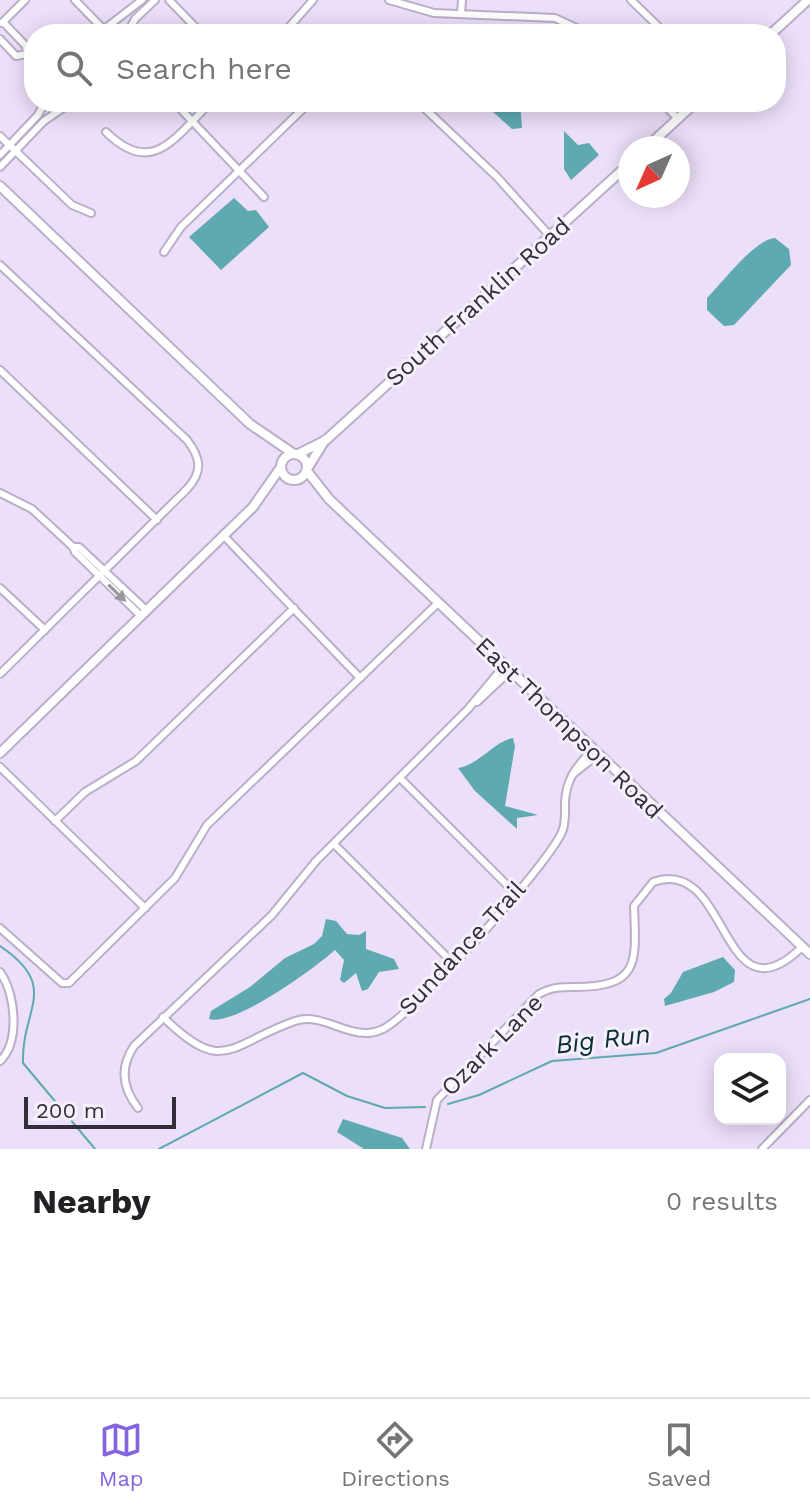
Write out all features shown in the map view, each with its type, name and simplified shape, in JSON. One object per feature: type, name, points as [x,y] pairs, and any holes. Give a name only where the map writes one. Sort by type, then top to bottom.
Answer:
[{"type":"main road","points":[[782,24],[808,0]]},
{"type":"main road","points":[[659,136],[685,112]]},
{"type":"main road","name":"South Franklin Road","points":[[307,470],[326,440],[618,174]]},
{"type":"main road","points":[[0,186],[267,438],[306,460],[307,470],[294,480],[267,490]]},
{"type":"main road","points":[[267,438],[285,476],[294,480]]},
{"type":"main road","name":"South Franklin Road","points":[[296,454],[326,440]]},
{"type":"main road","points":[[0,753],[224,536],[267,490],[282,465],[296,454]]},
{"type":"main road","name":"East Thompson Road","points":[[307,470],[329,499],[810,954]]},
{"type":"main road","name":"East Thompson Road","points":[[294,480],[329,499]]},
{"type":"street","points":[[24,44],[2,23],[25,0]]},
{"type":"street","points":[[75,0],[96,24]]},
{"type":"street","points":[[113,24],[142,0]]},
{"type":"street","points":[[132,24],[155,0]]},
{"type":"street","points":[[169,0],[192,24]]},
{"type":"street","points":[[292,24],[313,0]]},
{"type":"street","points":[[389,0],[434,13],[555,18],[568,24]]},
{"type":"street","points":[[461,14],[462,0]]},
{"type":"street","points":[[631,0],[656,24]]},
{"type":"street","points":[[0,39],[16,56],[24,55]]},
{"type":"street","points":[[0,167],[40,112]]},
{"type":"street","points":[[0,155],[57,112]]},
{"type":"street","points":[[183,112],[264,197]]},
{"type":"street","points":[[106,132],[126,150],[150,154],[166,145],[201,112]]},
{"type":"street","points":[[164,252],[181,227],[300,112]]},
{"type":"street","points":[[429,112],[497,177],[550,236]]},
{"type":"street","points":[[671,112],[678,119]]},
{"type":"street","points":[[0,136],[72,205],[91,213]]},
{"type":"street","points":[[0,265],[187,440],[198,457],[200,467],[192,484],[0,674]]},
{"type":"street","points":[[0,370],[157,520]]},
{"type":"street","points":[[0,493],[32,509],[73,547],[79,547],[143,613]]},
{"type":"street","points":[[224,536],[360,678]]},
{"type":"street","points":[[0,588],[45,630]]},
{"type":"street","points":[[0,928],[62,983],[69,983],[175,878],[207,825],[438,603]]},
{"type":"street","points":[[55,821],[85,792],[136,761],[294,608]]},
{"type":"street","points":[[138,1108],[126,1088],[126,1062],[134,1046],[272,915],[334,844],[507,669]]},
{"type":"street","name":"Sundance Trail","points":[[163,1017],[193,1045],[213,1052],[236,1049],[303,1019],[355,1033],[374,1032],[394,1021],[516,894],[561,834],[567,785],[572,775],[594,752]]},
{"type":"street","points":[[0,767],[145,908]]},
{"type":"street","points":[[400,778],[516,894]]},
{"type":"street","points":[[334,844],[453,963]]},
{"type":"street","name":"Ozark Lane","points":[[426,1149],[437,1100],[539,994],[556,987],[604,987],[627,974],[635,956],[634,906],[653,882],[675,879],[692,887],[712,909],[739,955],[749,965],[759,969],[782,965],[802,947]]},
{"type":"street","points":[[0,972],[7,983],[12,1042],[0,1061]]},
{"type":"street","points":[[762,1149],[810,1100]]},
{"type":"shaded area","points":[[493,112],[521,112],[522,128],[512,129]]},
{"type":"shaded area","points":[[564,131],[578,145],[589,143],[599,155],[571,180],[564,169]]},
{"type":"shaded area","points":[[234,198],[248,211],[256,210],[269,227],[221,270],[189,237]]},
{"type":"shaded area","points":[[775,238],[789,249],[791,265],[734,325],[724,326],[707,310],[707,298],[749,253]]},
{"type":"shaded area","points":[[513,738],[515,746],[505,806],[538,815],[517,818],[517,829],[475,791],[458,768]]},
{"type":"shaded area","points":[[326,919],[336,921],[347,934],[359,935],[366,931],[366,949],[394,959],[399,969],[379,972],[368,989],[362,991],[356,973],[344,983],[340,980],[344,960],[335,950],[293,982],[255,1005],[221,1019],[209,1019],[211,1011],[250,987],[285,958],[314,944],[322,936]]},
{"type":"shaded area","points":[[723,957],[735,970],[734,982],[714,992],[665,1006],[664,999],[683,972]]},
{"type":"shaded area","points":[[343,1119],[402,1138],[410,1149],[364,1149],[337,1132]]},
{"type":"waterway","name":"Big Run","points":[[0,946],[29,974],[34,987],[23,1063],[95,1149]]},
{"type":"waterway","name":"Big Run","points":[[448,1104],[479,1095],[552,1061],[656,1053],[810,999]]},
{"type":"waterway","name":"Big Run","points":[[159,1149],[303,1073],[347,1096],[385,1108],[425,1107]]}]
